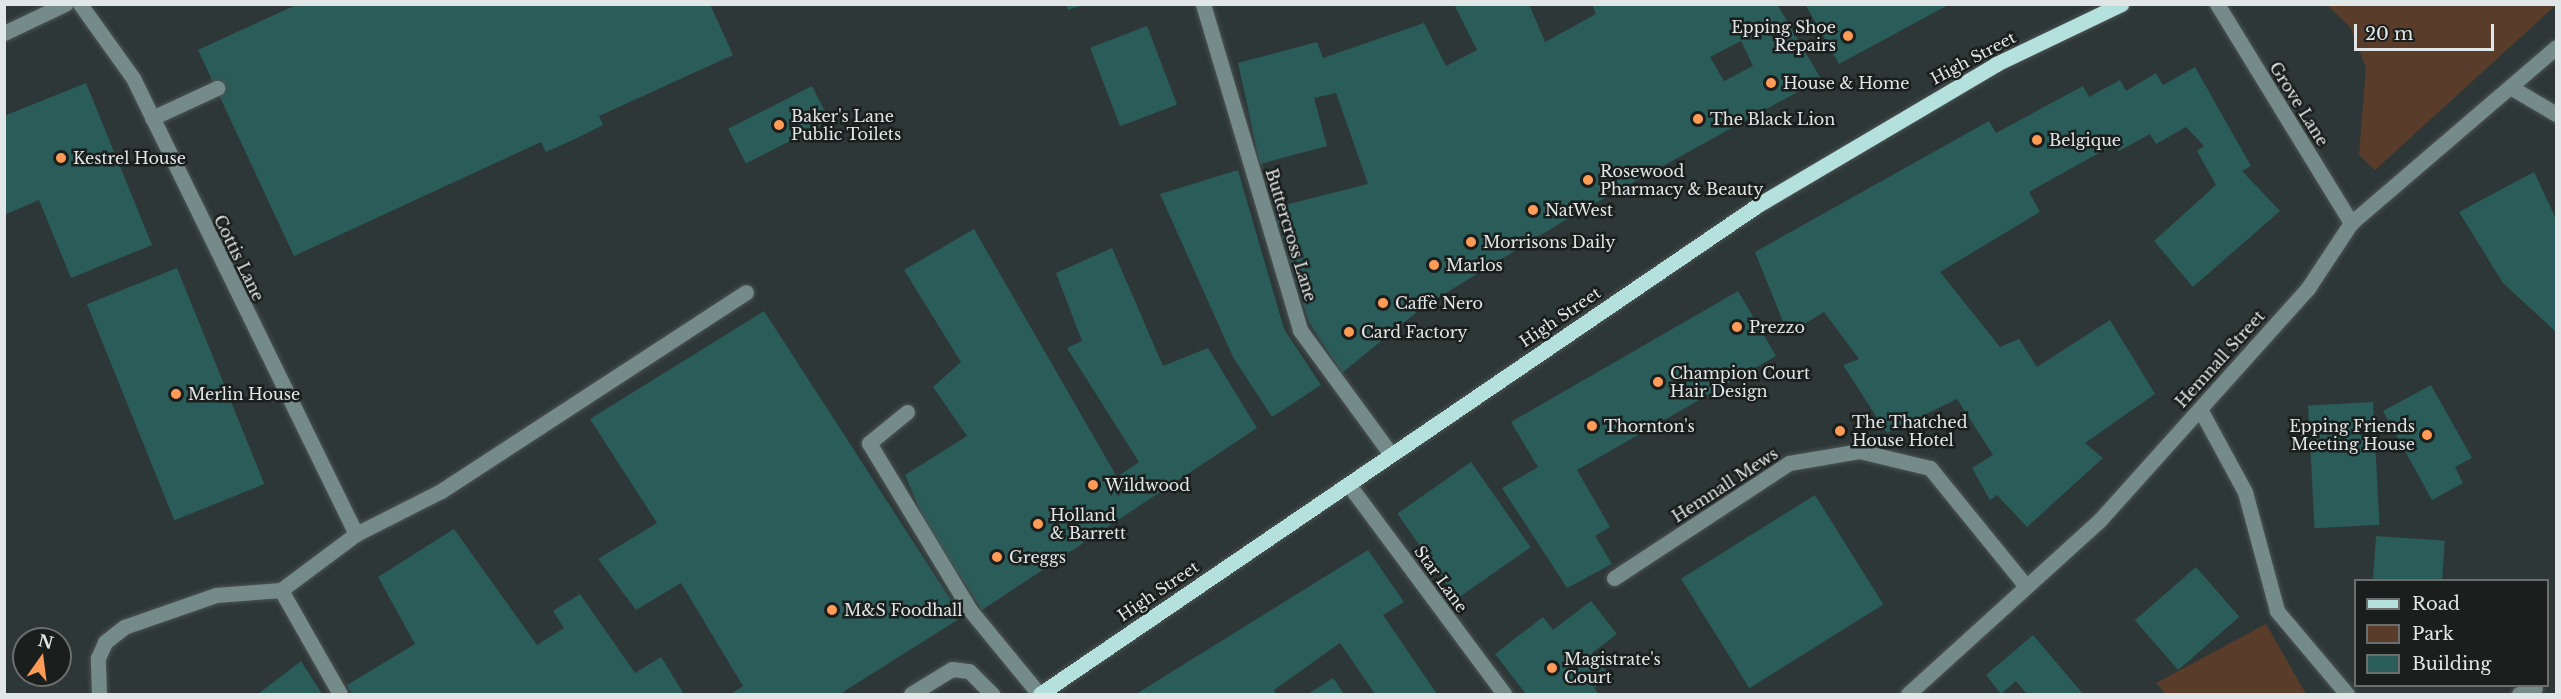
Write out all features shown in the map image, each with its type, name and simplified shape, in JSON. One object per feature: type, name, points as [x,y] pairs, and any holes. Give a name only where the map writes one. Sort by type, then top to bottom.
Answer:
[{"type":"main road","name":"High Street","points":[[1040,694],[1349,484],[1390,453],[1865,138],[1996,64],[2121,4]]},
{"type":"street","points":[[4,33],[65,4]]},
{"type":"street","name":"Cottis Lane","points":[[80,4],[133,78],[356,534]]},
{"type":"street","name":"Buttercross Lane","points":[[1203,4],[1300,330],[1390,453]]},
{"type":"street","name":"Grove Lane","points":[[2217,4],[2351,223]]},
{"type":"street","name":"Hemnall Street","points":[[1908,694],[2025,585],[2099,521],[2308,288],[2351,223],[2512,88],[2556,47]]},
{"type":"street","points":[[152,118],[217,88]]},
{"type":"street","points":[[2512,88],[2556,114]]},
{"type":"street","points":[[99,694],[98,658],[105,642],[124,627],[216,595],[281,590],[356,534],[441,491],[746,292]]},
{"type":"street","points":[[2200,409],[2245,492],[2277,611],[2347,694]]},
{"type":"street","points":[[907,412],[869,442],[970,610],[1040,694]]},
{"type":"street","name":"Hemnall Mews","points":[[1614,578],[1789,463],[1858,451],[1930,468],[2025,585]]},
{"type":"street","name":"Star Lane","points":[[1349,484],[1504,694]]},
{"type":"street","points":[[281,590],[340,694]]},
{"type":"street","points":[[911,694],[952,669],[969,671],[992,694]]},
{"type":"street","points":[[2519,694],[2535,688]]},
{"type":"green space","points":[[2556,4],[2375,170],[2359,155],[2366,67],[2350,27],[2327,5]]},
{"type":"green space","points":[[2266,624],[2306,694],[2166,694],[2156,683]]},
{"type":"building","points":[[298,4],[710,4],[733,55],[599,116],[603,125],[575,139],[546,152],[541,142],[294,256],[198,50]]},
{"type":"building","points":[[1066,4],[1084,4],[1084,5],[1068,10]]},
{"type":"building","points":[[1454,4],[1529,4],[1545,42],[1596,14],[1592,4],[1777,4],[1821,79],[1572,216],[1423,307],[1342,373],[1309,322],[1273,208],[1368,184],[1336,93],[1314,98],[1327,146],[1260,164],[1238,63],[1317,42],[1323,58],[1424,23],[1446,66],[1477,50]],"holes":[[[1741,41],[1753,66],[1724,81],[1710,57]]]},
{"type":"building","points":[[1805,4],[1950,4],[1839,64]]},
{"type":"building","points":[[1147,26],[1177,104],[1120,126],[1090,48]]},
{"type":"building","points":[[2195,67],[2251,166],[2242,171],[2280,211],[2193,287],[2154,241],[2216,185],[2197,151],[2204,146],[2186,127],[2156,144],[2150,134],[2119,151],[2115,144],[2029,192],[2040,212],[1940,272],[2000,347],[2019,339],[2037,367],[2110,320],[2155,394],[2085,443],[2103,458],[2027,527],[1997,495],[1990,500],[1972,468],[1993,455],[1957,399],[1887,433],[1843,365],[1859,359],[1824,312],[1788,334],[1755,252],[1989,121],[1996,133],[2083,86],[2089,97],[2120,80],[2126,91],[2156,73],[2163,85]]},
{"type":"building","name":"Kestrel House","points":[[86,83],[152,245],[71,278],[39,200],[4,215],[4,116]]},
{"type":"building","name":"Baker's Lane Public Toilets","points":[[812,86],[830,121],[746,163],[728,129]]},
{"type":"building","points":[[1238,170],[1284,329],[1321,385],[1272,417],[1233,357],[1160,194]]},
{"type":"building","points":[[2534,172],[2556,219],[2556,332],[2503,283],[2459,212]]},
{"type":"building","points":[[974,229],[1117,477],[1139,462],[1067,348],[1082,341],[1056,273],[1112,248],[1163,366],[1208,348],[1257,428],[982,610],[926,524],[905,475],[967,436],[933,387],[961,362],[904,270]]},
{"type":"building","name":"Merlin House","points":[[177,268],[264,484],[174,520],[87,304]]},
{"type":"building","points":[[1738,291],[1776,356],[1577,470],[1610,527],[1595,536],[1612,564],[1567,588],[1502,488],[1538,467],[1511,422]]},
{"type":"building","points":[[764,311],[962,617],[840,694],[731,694],[743,686],[681,583],[636,610],[598,559],[657,523],[590,419]]},
{"type":"building","name":"Epping Friends Meeting House","points":[[2431,385],[2472,458],[2455,467],[2463,483],[2432,500],[2383,411]]},
{"type":"building","points":[[2373,402],[2379,525],[2315,528],[2308,405]]},
{"type":"building","points":[[1471,462],[1531,547],[1457,599],[1397,514]]},
{"type":"building","points":[[1815,495],[1883,604],[1749,688],[1681,579]]},
{"type":"building","points":[[454,529],[537,645],[564,628],[553,611],[580,594],[635,673],[661,657],[684,694],[352,694],[347,685],[415,644],[378,577]]},
{"type":"building","points":[[2376,536],[2445,541],[2442,579],[2373,579]]},
{"type":"building","points":[[1368,550],[1404,602],[1383,615],[1437,694],[1375,694],[1340,643],[1274,690],[1276,694],[1136,694]]},
{"type":"building","points":[[2196,567],[2239,617],[2178,670],[2135,620]]},
{"type":"building","points":[[1591,601],[1617,634],[1592,653],[1610,676],[1594,688],[1599,694],[1526,694],[1495,654],[1543,617],[1553,630]]},
{"type":"building","points":[[2033,635],[2083,694],[2027,694],[2016,681],[2001,694],[1986,675]]},
{"type":"building","points":[[301,661],[322,694],[258,694]]},
{"type":"building","points":[[1333,678],[1344,694],[1308,694]]},
{"type":"place","name":"Epping Shoe Repairs","points":[[1848,36]]},
{"type":"place","name":"House & Home","points":[[1771,83]]},
{"type":"place","name":"The Black Lion","points":[[1698,119]]},
{"type":"place","name":"Baker's Lane Public Toilets","points":[[779,125]]},
{"type":"place","name":"Belgique","points":[[2037,140]]},
{"type":"place","name":"Kestrel House","points":[[61,158]]},
{"type":"place","name":"Rosewood Pharmacy & Beauty","points":[[1588,180]]},
{"type":"place","name":"NatWest","points":[[1533,210]]},
{"type":"place","name":"Morrisons Daily","points":[[1471,242]]},
{"type":"place","name":"Marlos","points":[[1434,265]]},
{"type":"place","name":"Caffè Nero","points":[[1383,303]]},
{"type":"place","name":"Prezzo","points":[[1737,327]]},
{"type":"place","name":"Card Factory","points":[[1349,332]]},
{"type":"place","name":"Champion Court Hair Design","points":[[1658,382]]},
{"type":"place","name":"Merlin House","points":[[176,394]]},
{"type":"place","name":"Thornton's","points":[[1592,426]]},
{"type":"place","name":"The Thatched House Hotel","points":[[1840,431]]},
{"type":"place","name":"Epping Friends Meeting House","points":[[2427,435]]},
{"type":"place","name":"Wildwood","points":[[1093,485]]},
{"type":"place","name":"Holland & Barrett","points":[[1038,524]]},
{"type":"place","name":"Greggs","points":[[997,557]]},
{"type":"place","name":"M&S Foodhall","points":[[832,610]]},
{"type":"place","name":"Magistrate's Court","points":[[1552,668]]}]
